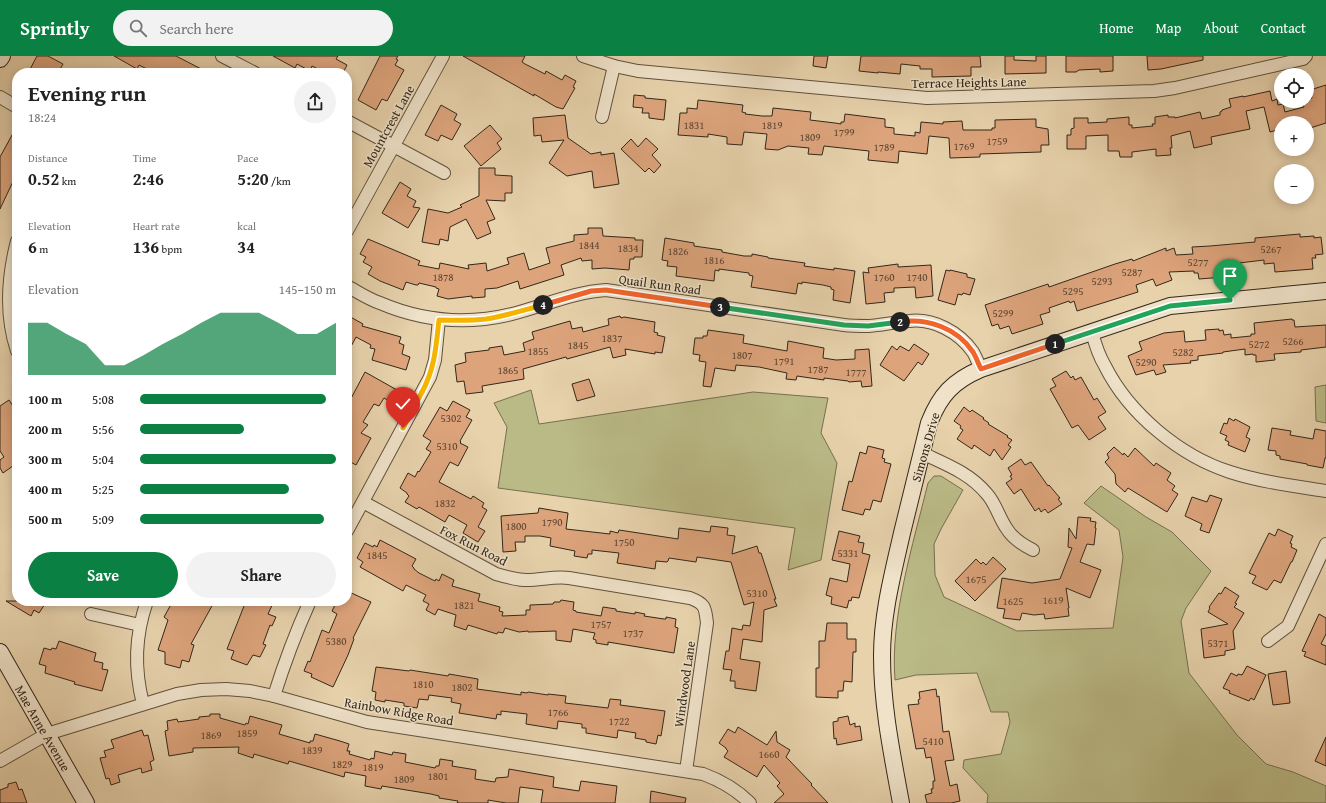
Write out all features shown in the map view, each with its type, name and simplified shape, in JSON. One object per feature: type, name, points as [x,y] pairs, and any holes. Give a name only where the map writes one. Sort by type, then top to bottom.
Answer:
[{"type":"street","points":[[222,56],[245,68]]},
{"type":"street","name":"Mountcrest Lane","points":[[352,223],[442,56]]},
{"type":"street","name":"Terrace Heights Lane","points":[[583,56],[614,66],[638,71],[927,98],[1154,91],[1175,88],[1303,59],[1306,56]]},
{"type":"street","points":[[602,117],[614,66]]},
{"type":"street","points":[[0,97],[12,104]]},
{"type":"street","points":[[352,124],[444,173]]},
{"type":"street","points":[[12,267],[9,303],[12,330]]},
{"type":"street","name":"Quail Run Road","points":[[352,289],[379,303],[402,312],[439,320],[486,319],[511,314],[591,291],[606,290],[844,325],[868,326],[910,320],[924,321],[953,332],[964,341],[973,353],[981,369]]},
{"type":"street","name":"Simons Drive","points":[[901,803],[887,726],[883,690],[882,654],[885,617],[890,584],[929,423],[942,396],[953,385],[967,375],[981,369],[1170,306],[1326,291]]},
{"type":"street","points":[[352,522],[430,377],[435,360],[439,320]]},
{"type":"street","points":[[1092,332],[1104,366],[1131,405],[1152,426],[1183,449],[1206,462],[1229,472],[1255,479],[1326,491]]},
{"type":"street","points":[[922,453],[958,470],[974,480],[997,508],[1007,529],[1020,543],[1033,550]]},
{"type":"street","name":"Fox Run Road","points":[[363,502],[496,574],[512,579],[528,580],[558,577],[569,578],[690,598],[700,602]]},
{"type":"street","points":[[1268,640],[1288,626],[1326,544]]},
{"type":"street","name":"Windwood Lane","points":[[686,771],[707,623],[705,610],[700,602]]},
{"type":"street","points":[[143,704],[136,666],[140,625],[146,606]]},
{"type":"street","points":[[274,696],[290,647],[308,606]]},
{"type":"street","points":[[91,614],[140,625]]},
{"type":"street","name":"Mae Anne Avenue","points":[[0,652],[86,803]]},
{"type":"street","name":"Rainbow Ridge Road","points":[[0,761],[47,734],[143,704],[178,694],[201,690],[232,689],[274,696],[367,722],[703,774],[720,780],[734,788],[750,803]]},
{"type":"green space","points":[[1326,385],[1326,423],[1316,421],[1315,387]]},
{"type":"green space","points":[[531,390],[539,424],[753,392],[828,398],[821,433],[837,463],[821,560],[788,570],[795,528],[498,488],[507,427],[494,403]]},
{"type":"green space","points":[[934,476],[941,476],[963,490],[934,544],[935,575],[944,597],[1017,631],[1113,628],[1123,557],[1119,530],[1084,503],[1101,486],[1146,517],[1172,532],[1211,571],[1186,608],[1181,621],[1189,673],[1237,735],[1266,764],[1293,772],[1326,786],[1326,803],[987,803],[988,795],[963,768],[964,760],[1001,754],[1010,722],[1008,712],[991,712],[977,673],[916,675],[895,680],[894,656],[899,606],[928,483]]},
{"type":"building","points":[[37,56],[48,56],[63,64],[61,68],[31,68]]},
{"type":"building","points":[[114,56],[176,56],[199,68],[145,68],[139,65],[138,68]]},
{"type":"building","points":[[273,56],[338,56],[336,59],[347,65],[346,68],[316,68],[312,66],[311,68],[304,68],[297,64],[295,68]]},
{"type":"building","points":[[380,56],[398,56],[396,59],[398,60],[395,65],[404,70],[387,101],[382,99],[376,110],[358,100]]},
{"type":"building","points":[[463,56],[525,56],[522,62],[525,64],[545,74],[546,71],[562,80],[565,75],[576,81],[573,87],[575,88],[563,109],[556,107]]},
{"type":"building","points":[[814,56],[828,56],[826,68],[813,66]]},
{"type":"building","points":[[861,56],[980,56],[981,67],[971,67],[971,76],[932,77],[932,69],[920,69],[920,66],[901,64],[900,74],[878,73],[859,71]]},
{"type":"building","points":[[1005,56],[1014,56],[1014,60],[1036,61],[1036,56],[1046,56],[1046,73],[1005,74]]},
{"type":"building","points":[[1066,56],[1113,56],[1113,71],[1100,72],[1100,69],[1066,72]]},
{"type":"building","points":[[1147,56],[1203,56],[1203,60],[1161,69],[1148,70]]},
{"type":"building","points":[[1326,85],[1326,123],[1314,127],[1314,116],[1274,116],[1274,131],[1270,132],[1264,107],[1246,111],[1250,129],[1211,137],[1212,144],[1194,148],[1190,131],[1171,136],[1171,155],[1156,156],[1156,149],[1132,152],[1132,157],[1120,157],[1119,151],[1108,151],[1108,135],[1086,136],[1086,149],[1067,149],[1067,135],[1071,135],[1071,129],[1074,128],[1074,118],[1088,118],[1088,123],[1107,122],[1107,119],[1129,117],[1129,125],[1132,125],[1132,128],[1153,126],[1152,124],[1155,124],[1155,117],[1168,115],[1168,117],[1175,118],[1200,112],[1202,119],[1220,115],[1222,110],[1231,107],[1229,99],[1270,91],[1272,101],[1274,100],[1274,108],[1284,108],[1285,112],[1300,108],[1314,108],[1314,89]]},
{"type":"building","points":[[634,95],[645,96],[645,98],[666,100],[664,120],[649,118],[649,113],[642,113],[643,108],[633,107]]},
{"type":"building","points":[[698,100],[743,105],[742,112],[746,113],[745,114],[762,116],[772,116],[773,108],[811,112],[810,120],[841,124],[841,122],[844,122],[845,114],[885,119],[885,127],[894,128],[894,134],[915,136],[915,132],[920,133],[921,122],[943,124],[943,122],[962,121],[963,130],[992,130],[992,128],[995,128],[995,120],[1036,119],[1036,127],[1048,129],[1049,145],[1041,145],[1041,152],[980,154],[980,157],[950,158],[949,138],[929,136],[927,154],[899,151],[898,163],[868,160],[869,151],[824,146],[822,155],[808,154],[809,148],[788,146],[778,150],[765,149],[767,134],[744,132],[742,145],[727,144],[727,137],[708,134],[708,137],[678,135],[680,113],[687,113],[687,108],[697,109]]},
{"type":"building","points":[[441,105],[457,114],[454,120],[461,124],[452,140],[441,135],[438,141],[425,135]]},
{"type":"building","points":[[565,115],[568,138],[591,154],[601,152],[601,155],[614,153],[619,184],[594,188],[592,171],[567,176],[549,163],[564,140],[542,142],[541,135],[534,136],[533,118]]},
{"type":"building","points":[[490,125],[502,139],[497,143],[501,149],[481,166],[464,146]]},
{"type":"building","points":[[12,135],[12,184],[0,209],[0,157]]},
{"type":"building","points":[[646,138],[658,149],[652,155],[661,165],[654,173],[649,168],[645,172],[621,149],[631,139],[638,147]]},
{"type":"building","points":[[479,168],[495,168],[495,175],[512,176],[512,193],[505,193],[505,201],[486,200],[495,219],[487,222],[491,233],[477,239],[466,219],[450,227],[448,241],[440,239],[439,245],[422,242],[428,209],[448,213],[462,207],[460,205],[479,196]]},
{"type":"building","points":[[400,182],[411,189],[407,196],[416,201],[413,207],[420,208],[408,228],[382,213]]},
{"type":"building","points":[[588,228],[602,228],[603,236],[643,240],[642,257],[634,257],[634,259],[630,259],[629,270],[605,268],[592,269],[592,260],[582,261],[581,258],[561,265],[564,275],[520,289],[518,281],[497,288],[485,289],[485,297],[472,298],[472,296],[448,299],[437,296],[439,289],[436,287],[419,283],[416,285],[406,282],[403,290],[380,281],[368,274],[372,267],[363,262],[366,257],[360,254],[368,239],[420,261],[418,265],[439,269],[440,263],[469,269],[468,265],[486,263],[487,271],[509,264],[507,258],[524,253],[529,270],[550,263],[546,248],[574,241],[574,235],[588,234]]},
{"type":"building","points":[[1300,234],[1300,237],[1321,237],[1323,254],[1315,255],[1316,258],[1312,258],[1313,269],[1275,272],[1274,263],[1264,264],[1264,260],[1239,263],[1240,265],[1235,265],[1236,276],[1199,279],[1198,273],[1194,273],[1194,271],[1169,272],[1172,280],[1156,286],[1153,279],[1136,285],[1138,292],[1077,311],[1074,301],[1070,303],[1069,301],[1049,308],[1050,312],[1040,315],[1043,324],[1012,334],[1009,326],[1000,329],[998,324],[992,326],[985,305],[1048,284],[1049,287],[1115,264],[1132,259],[1133,261],[1166,248],[1166,251],[1174,248],[1176,255],[1193,254],[1192,247],[1255,242],[1255,238]]},
{"type":"building","points":[[665,238],[694,243],[694,246],[722,250],[722,252],[744,256],[752,256],[752,254],[768,258],[805,263],[804,266],[855,271],[850,303],[833,300],[834,290],[831,289],[831,287],[823,285],[802,282],[802,284],[798,283],[796,294],[751,287],[753,276],[749,275],[749,273],[719,269],[719,271],[715,270],[714,281],[676,276],[677,267],[667,266],[668,261],[662,260]]},
{"type":"building","points":[[898,264],[898,267],[931,265],[933,296],[916,298],[915,287],[894,288],[894,292],[884,293],[885,302],[866,304],[863,272],[869,273],[868,268]]},
{"type":"building","points":[[946,270],[967,274],[967,277],[975,279],[970,295],[963,293],[962,295],[958,294],[955,305],[938,300]]},
{"type":"building","points":[[620,316],[621,318],[624,317],[655,322],[654,332],[658,333],[657,335],[665,337],[662,353],[655,352],[655,354],[625,349],[626,355],[613,358],[610,347],[523,369],[524,379],[482,386],[483,392],[466,394],[464,381],[457,382],[455,365],[466,362],[465,353],[489,350],[489,348],[502,346],[504,355],[525,351],[523,343],[534,339],[532,332],[570,321],[572,329],[582,327],[583,332],[609,325],[608,319]]},
{"type":"building","points":[[352,318],[363,324],[362,326],[401,337],[399,343],[404,345],[402,354],[410,357],[406,370],[372,360],[375,349],[370,348],[371,345],[356,337],[352,345]]},
{"type":"building","points":[[1294,320],[1295,327],[1326,325],[1326,347],[1301,350],[1301,352],[1274,354],[1275,360],[1256,362],[1256,355],[1245,355],[1245,349],[1198,356],[1198,360],[1190,361],[1191,363],[1163,365],[1166,372],[1156,375],[1154,370],[1136,375],[1128,356],[1142,350],[1139,342],[1164,333],[1184,331],[1185,342],[1206,340],[1205,330],[1223,330],[1224,335],[1231,334],[1231,338],[1251,336],[1251,334],[1255,334],[1254,323]]},
{"type":"building","points":[[708,330],[744,335],[743,343],[787,351],[788,341],[824,348],[823,358],[836,360],[855,359],[855,350],[869,349],[872,386],[862,387],[861,381],[849,382],[797,376],[796,380],[786,379],[787,373],[759,367],[736,365],[735,371],[715,368],[711,387],[703,386],[706,362],[699,361],[700,355],[693,354],[695,338],[703,338],[703,336],[707,336]]},
{"type":"building","points":[[914,344],[929,354],[922,365],[918,362],[904,381],[880,365],[892,346],[897,350],[900,346],[909,351]]},
{"type":"building","points":[[1066,371],[1071,378],[1073,376],[1075,380],[1081,377],[1094,400],[1097,398],[1106,412],[1098,417],[1106,429],[1089,440],[1078,425],[1072,428],[1050,389],[1056,386],[1052,379]]},
{"type":"building","points":[[365,372],[397,390],[391,402],[384,398],[379,406],[374,404],[363,422],[368,425],[361,433],[371,438],[356,465],[352,463],[352,397]]},
{"type":"building","points":[[589,379],[595,396],[577,401],[572,384]]},
{"type":"building","points":[[9,400],[12,404],[12,467],[3,473],[0,468],[0,460],[4,457],[0,451],[0,406]]},
{"type":"building","points":[[453,401],[470,410],[466,417],[472,420],[460,441],[460,443],[468,447],[458,466],[450,462],[439,482],[471,499],[473,496],[484,503],[482,507],[487,510],[478,527],[485,531],[478,542],[463,533],[467,525],[449,515],[445,522],[419,507],[417,509],[405,502],[409,496],[400,488],[408,473],[415,477],[431,452],[426,449],[431,441],[423,436],[440,407],[447,411]]},
{"type":"building","points":[[964,407],[970,412],[972,410],[984,418],[983,419],[989,423],[988,424],[1012,440],[1008,445],[1011,447],[1002,460],[994,449],[990,456],[974,445],[972,449],[957,439],[963,430],[960,428],[961,426],[954,421]]},
{"type":"building","points":[[1229,418],[1234,421],[1235,419],[1250,427],[1246,437],[1250,439],[1245,452],[1228,445],[1229,442],[1225,440],[1227,436],[1220,433],[1224,423],[1227,424]]},
{"type":"building","points":[[1272,428],[1291,431],[1290,435],[1313,439],[1315,429],[1326,431],[1326,458],[1323,468],[1280,459],[1280,456],[1276,455],[1276,451],[1268,450]]},
{"type":"building","points":[[868,446],[884,450],[882,458],[885,459],[884,462],[891,464],[881,502],[873,500],[870,510],[865,509],[863,515],[842,510],[849,481],[852,482],[860,452],[866,454]]},
{"type":"building","points":[[1114,447],[1123,455],[1124,453],[1128,457],[1135,448],[1154,466],[1156,463],[1171,473],[1167,480],[1175,486],[1172,490],[1178,494],[1167,512],[1128,488],[1125,492],[1116,484],[1115,474],[1105,462],[1109,458],[1107,454]]},
{"type":"building","points":[[1021,459],[1025,465],[1031,462],[1048,486],[1049,485],[1060,498],[1058,499],[1062,504],[1048,513],[1045,509],[1041,512],[1039,508],[1035,511],[1021,489],[1014,494],[1006,483],[1012,479],[1010,476],[1012,475],[1008,468]]},
{"type":"building","points":[[1210,495],[1222,499],[1209,533],[1200,530],[1202,524],[1185,516],[1192,497],[1207,502]]},
{"type":"building","points":[[539,508],[568,513],[566,529],[610,534],[610,531],[618,533],[619,530],[678,539],[679,528],[710,532],[711,526],[728,528],[727,535],[735,536],[732,554],[757,546],[759,553],[761,553],[777,606],[764,610],[762,642],[743,639],[740,659],[760,662],[756,691],[735,688],[735,681],[730,681],[732,670],[723,669],[726,651],[729,651],[732,628],[742,630],[743,625],[750,626],[754,602],[744,605],[731,562],[697,557],[696,562],[669,558],[667,562],[656,561],[655,569],[617,563],[619,553],[592,550],[592,554],[588,554],[587,558],[574,556],[575,551],[550,546],[551,538],[540,536],[525,536],[525,542],[515,542],[516,551],[503,552],[501,516],[538,513]]},
{"type":"building","points":[[1078,517],[1091,518],[1090,521],[1096,522],[1094,545],[1087,544],[1080,562],[1101,570],[1090,598],[1066,588],[1069,616],[1045,619],[1044,614],[1034,615],[1022,613],[1020,620],[1003,618],[1005,609],[997,608],[1002,578],[1032,583],[1060,579],[1072,548],[1068,547],[1069,528],[1076,539]]},
{"type":"building","points":[[1278,529],[1293,536],[1290,543],[1292,544],[1291,547],[1297,550],[1281,583],[1274,580],[1267,590],[1252,583],[1256,576],[1249,573],[1269,533],[1275,536]]},
{"type":"building","points":[[839,531],[860,536],[858,542],[864,543],[862,553],[870,555],[859,598],[852,597],[851,601],[849,600],[847,608],[831,604],[832,597],[826,595],[830,578],[847,582],[850,564],[832,560]]},
{"type":"building","points":[[380,540],[416,559],[412,566],[419,573],[435,581],[436,579],[439,581],[442,574],[454,580],[452,586],[480,594],[478,601],[500,607],[499,611],[503,612],[502,616],[526,615],[526,610],[530,610],[530,605],[553,604],[554,602],[560,602],[561,600],[574,602],[573,610],[576,612],[601,616],[603,607],[616,609],[616,611],[645,614],[644,616],[676,619],[675,627],[678,628],[674,653],[608,642],[608,645],[596,643],[596,640],[593,639],[595,633],[573,629],[571,642],[556,640],[556,631],[519,632],[505,628],[503,633],[498,632],[497,634],[468,625],[466,630],[454,626],[456,615],[438,609],[435,615],[426,610],[429,604],[423,601],[426,595],[406,585],[403,591],[360,567],[363,562],[357,558],[365,543],[373,547],[374,545],[377,547]]},
{"type":"building","points":[[993,557],[1006,569],[975,601],[955,581],[976,559],[981,564],[983,562],[986,565]]},
{"type":"building","points":[[1225,587],[1239,596],[1235,603],[1237,604],[1234,607],[1244,613],[1233,631],[1235,649],[1225,651],[1225,655],[1204,658],[1201,629],[1228,624],[1208,612],[1209,607],[1219,593],[1221,594]]},
{"type":"building","points":[[352,593],[371,602],[353,638],[354,639],[348,655],[333,687],[311,677],[312,674],[304,671],[308,661],[310,662],[322,630],[329,633],[337,614],[332,611],[334,606],[352,606]]},
{"type":"building","points":[[6,601],[12,601],[12,605]]},
{"type":"building","points":[[14,606],[44,606],[39,613],[34,610],[31,616]]},
{"type":"building","points":[[170,606],[212,606],[191,644],[194,645],[189,662],[182,660],[180,668],[165,664],[165,652],[158,650],[168,620],[164,617]]},
{"type":"building","points":[[244,606],[272,606],[268,614],[276,617],[272,626],[270,625],[263,644],[266,645],[260,657],[253,655],[247,665],[231,659],[234,651],[227,649]]},
{"type":"building","points":[[1319,614],[1326,618],[1326,634],[1321,644],[1326,646],[1326,665],[1304,656],[1306,652],[1302,651]]},
{"type":"building","points":[[827,623],[847,623],[847,639],[856,639],[856,652],[853,652],[852,682],[844,681],[843,691],[838,691],[838,698],[816,697],[816,668],[819,668],[819,641],[825,641]]},
{"type":"building","points":[[59,641],[96,653],[94,661],[103,663],[102,669],[108,670],[102,691],[74,684],[75,682],[45,673],[46,666],[39,664],[44,648],[51,650],[52,648],[56,649]]},
{"type":"building","points":[[1247,666],[1266,675],[1254,700],[1251,698],[1249,701],[1229,693],[1230,691],[1223,688],[1231,673],[1237,676],[1238,674],[1242,675]]},
{"type":"building","points":[[376,667],[410,670],[448,676],[449,674],[478,679],[477,689],[521,695],[521,692],[528,692],[566,696],[565,703],[608,708],[610,699],[621,700],[620,705],[665,711],[661,736],[658,735],[656,744],[635,738],[636,733],[618,730],[617,738],[586,733],[586,728],[582,728],[582,724],[558,721],[557,729],[526,724],[527,714],[501,711],[501,715],[497,714],[496,719],[459,713],[461,704],[451,702],[452,698],[429,695],[428,700],[419,699],[417,708],[404,706],[404,703],[375,700],[376,692],[372,691]]},
{"type":"building","points":[[1286,671],[1290,703],[1273,705],[1268,674]]},
{"type":"building","points":[[936,689],[937,697],[939,696],[943,732],[949,731],[954,760],[945,761],[950,786],[957,784],[960,801],[951,803],[927,803],[925,795],[932,793],[931,789],[933,789],[933,781],[935,781],[931,757],[926,758],[924,748],[916,749],[908,705],[919,704],[919,692]]},
{"type":"building","points":[[210,714],[220,714],[220,718],[245,725],[246,723],[248,724],[250,716],[282,725],[279,734],[310,743],[310,741],[313,741],[315,734],[340,741],[349,744],[347,751],[350,751],[349,754],[370,760],[371,758],[374,759],[375,751],[392,755],[393,752],[406,754],[405,762],[435,768],[436,766],[439,766],[440,759],[453,761],[452,766],[476,770],[475,779],[495,782],[496,778],[508,777],[509,769],[554,777],[553,787],[579,791],[581,781],[617,786],[615,803],[541,803],[543,790],[520,787],[518,803],[488,800],[488,803],[457,803],[458,801],[439,798],[439,796],[431,794],[382,786],[381,789],[365,786],[366,776],[345,772],[344,777],[289,761],[288,764],[254,754],[253,758],[238,753],[239,747],[193,748],[193,752],[169,756],[165,731],[168,730],[167,721],[177,719],[178,722],[199,719],[199,717],[210,716]]},
{"type":"building","points":[[848,716],[850,725],[855,723],[855,727],[860,726],[862,740],[837,745],[836,738],[834,739],[833,722],[838,721],[838,718]]},
{"type":"building","points":[[738,727],[767,745],[776,731],[777,742],[790,750],[786,757],[828,803],[774,803],[784,794],[777,786],[780,783],[764,765],[757,777],[724,757],[728,751],[719,743],[728,729],[735,733]]},
{"type":"building","points":[[142,730],[144,736],[148,735],[154,760],[150,762],[152,770],[142,773],[141,768],[118,775],[120,782],[111,785],[109,778],[106,779],[100,758],[106,757],[104,751],[114,748],[111,740]]},
{"type":"building","points":[[1326,737],[1326,766],[1315,761]]},
{"type":"building","points":[[16,782],[19,790],[22,789],[27,803],[0,803],[0,790],[8,787],[8,784]]},
{"type":"building","points":[[651,791],[686,798],[685,803],[650,803]]},
{"type":"route","points":[[403,428],[430,377],[435,360],[439,320],[486,319],[511,314],[591,291],[606,290],[844,325],[868,326],[910,320],[924,321],[953,332],[964,341],[973,353],[981,369],[1159,309],[1170,306],[1230,300]]}]
